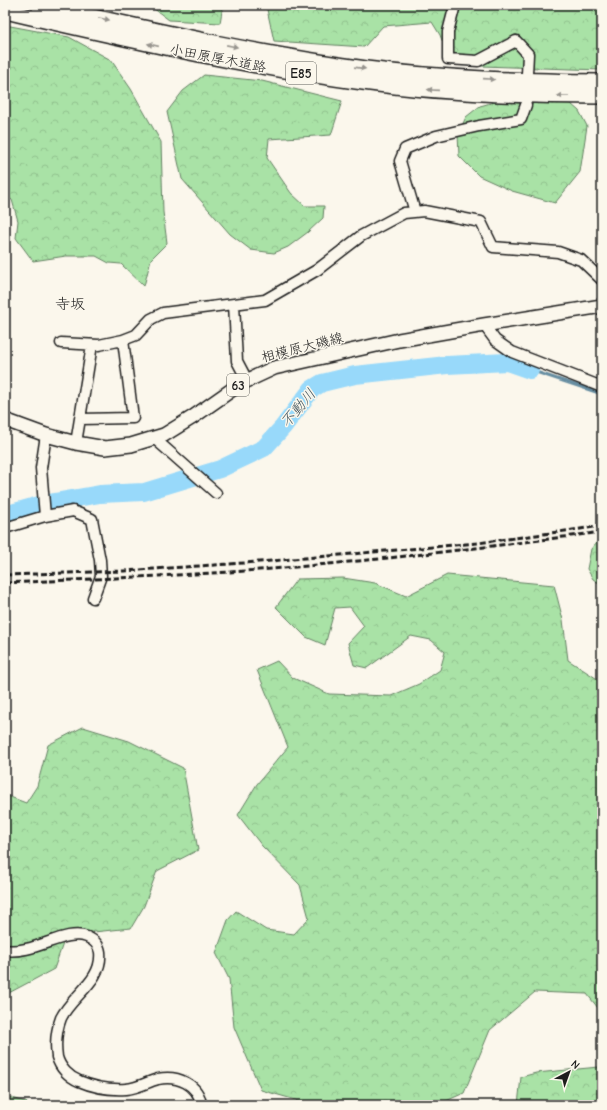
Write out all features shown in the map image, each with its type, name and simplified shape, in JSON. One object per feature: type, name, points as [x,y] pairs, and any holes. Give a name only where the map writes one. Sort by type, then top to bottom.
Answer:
[{"type":"highway","name":"小田原厚木道路","points":[[39,5],[172,34],[300,59],[367,69],[498,80],[602,82]]},
{"type":"highway","name":"小田原厚木道路","points":[[5,12],[171,49],[300,73],[429,90],[555,96],[602,96]]},
{"type":"main road","name":"相模原大磯線","points":[[5,420],[46,435],[76,443],[105,448],[132,445],[155,439],[178,428],[247,380],[274,368],[399,340],[602,306]]},
{"type":"street","points":[[455,5],[448,32],[448,59],[478,61],[516,41],[528,54],[527,74]]},
{"type":"street","points":[[415,212],[400,161],[405,149],[436,136],[479,126],[521,119],[526,105]]},
{"type":"street","points":[[61,343],[99,345],[123,340],[136,335],[151,319],[163,313],[265,300],[318,270],[361,236],[404,213],[424,211],[481,222],[492,247],[558,252],[581,260],[602,280]]},
{"type":"street","points":[[234,304],[237,361],[247,380]]},
{"type":"street","points":[[484,325],[495,340],[512,352],[602,387]]},
{"type":"street","points":[[80,419],[133,418],[123,340]]},
{"type":"street","points":[[76,443],[92,345]]},
{"type":"street","points":[[45,516],[41,468],[46,435]]},
{"type":"street","points":[[155,439],[216,493]]},
{"type":"street","points":[[5,528],[45,516],[73,511],[92,520],[100,560],[101,576],[93,598]]},
{"type":"street","points":[[5,950],[23,950],[74,935],[86,936],[94,941],[99,949],[99,968],[94,977],[67,1009],[56,1034],[55,1046],[58,1060],[62,1067],[68,1075],[77,1080],[100,1087],[116,1089],[137,1087],[158,1079],[170,1078],[179,1080],[188,1083],[196,1090],[200,1098],[201,1105]]},
{"type":"green space","points":[[149,5],[223,5],[220,23],[169,20]]},
{"type":"green space","points":[[266,5],[602,5],[602,70],[451,65],[440,35],[432,22],[383,26],[364,47],[274,41]]},
{"type":"green space","points":[[5,25],[69,37],[111,60],[131,89],[161,142],[163,212],[167,243],[151,259],[144,286],[121,264],[109,263],[96,256],[66,256],[33,261],[16,238],[18,221],[12,200],[5,196]]},
{"type":"green space","points":[[204,75],[262,81],[342,101],[331,135],[269,139],[267,158],[291,193],[305,206],[324,206],[323,218],[308,232],[288,247],[274,253],[251,250],[230,234],[182,179],[167,112],[183,91]]},
{"type":"green space","points":[[498,101],[571,104],[579,111],[587,126],[580,172],[555,203],[512,191],[479,176],[459,156],[458,134],[466,117],[480,106]]},
{"type":"green space","points":[[602,536],[602,585],[593,579],[587,569],[591,549]]},
{"type":"green space","points":[[447,575],[554,585],[563,620],[568,660],[602,682],[602,1013],[587,994],[535,992],[490,1030],[464,1093],[437,1105],[307,1105],[303,1102],[261,1090],[234,1027],[229,979],[216,953],[228,920],[236,911],[266,930],[294,934],[309,918],[300,885],[262,846],[238,815],[257,784],[288,747],[257,670],[277,661],[293,678],[329,694],[391,696],[419,684],[440,670],[445,652],[431,640],[411,636],[367,668],[354,665],[348,643],[364,626],[350,607],[335,608],[325,645],[306,637],[276,607],[297,579],[343,578],[375,583],[406,596]]},
{"type":"green space","points":[[83,727],[129,741],[183,768],[198,850],[157,871],[144,906],[131,928],[66,935],[54,969],[5,995],[5,795],[26,803],[37,786],[48,745]]},
{"type":"green space","points":[[602,1062],[602,1105],[518,1105],[521,1077],[536,1073],[599,1067]]},
{"type":"green space","points":[[5,1096],[26,1102],[28,1105],[5,1105]]},
{"type":"waterway","name":"不動川","points":[[5,515],[43,504],[100,494],[144,492],[220,469],[264,448],[283,427],[312,389],[322,383],[355,375],[447,365],[507,362],[530,370]]},
{"type":"waterway","name":"不動川","points":[[530,370],[602,394]]},
{"type":"railway","points":[[5,575],[124,571],[259,562],[478,543],[602,526]]},
{"type":"railway","points":[[5,583],[259,570],[431,553],[602,532]]},
{"type":"district","name":"寺坂","points":[[70,304]]}]
